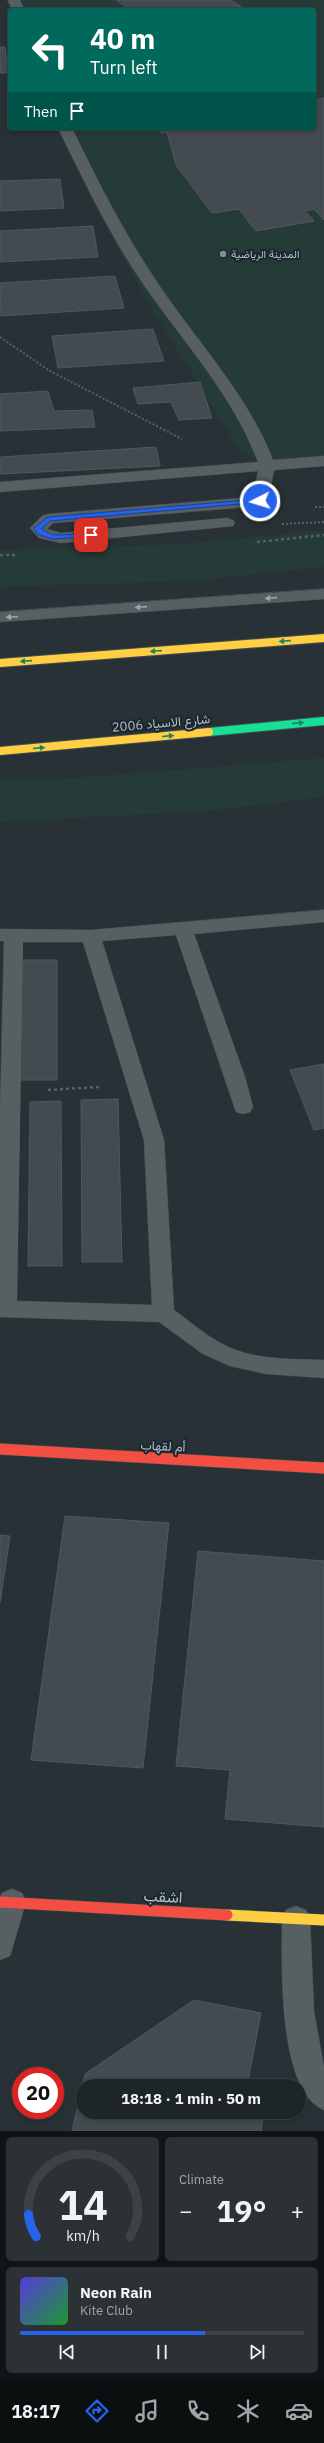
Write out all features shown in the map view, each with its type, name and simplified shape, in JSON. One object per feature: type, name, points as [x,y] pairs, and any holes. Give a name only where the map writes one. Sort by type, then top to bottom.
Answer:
[{"type":"main road","points":[[0,663],[324,638]]},
{"type":"main road","name":"شارع الاسياد 2006","points":[[0,751],[324,721]]},
{"type":"main road","name":"أم لقهاب","points":[[0,1449],[324,1468]]},
{"type":"main road","name":"اشقب","points":[[6,1902],[324,1920]]},
{"type":"street","points":[[0,1946],[6,1902]]},
{"type":"street","points":[[296,1919],[299,2026],[314,2086],[324,2095]]},
{"type":"lane","points":[[66,130],[107,213],[152,286],[225,386],[256,436],[267,465],[260,501],[48,519],[38,528],[40,533],[45,536],[61,538],[227,523]]},
{"type":"lane","points":[[0,487],[324,461]]},
{"type":"lane","points":[[0,617],[324,594]]},
{"type":"lane","points":[[324,916],[91,936],[7,934],[10,1092],[3,1309],[163,1314],[212,1348],[235,1358],[271,1367],[324,1369]]},
{"type":"lane","points":[[183,928],[235,1077],[243,1107]]},
{"type":"lane","points":[[91,936],[154,1140],[163,1314]]},
{"type":"path","points":[[0,337],[50,372],[188,442],[201,471]]},
{"type":"path","points":[[315,507],[324,506]]},
{"type":"path","points":[[10,1092],[137,1085]]},
{"type":"green space","name":"المدينة الرياضية","points":[[14,0],[324,0],[324,461],[267,465],[240,451],[149,304],[93,203],[58,130],[316,130],[316,8],[14,8]]},
{"type":"green space","points":[[324,530],[324,567],[191,581],[0,587],[0,550],[183,544]]},
{"type":"green space","points":[[324,758],[324,797],[208,811],[0,822],[0,781],[73,778]]},
{"type":"building","points":[[116,0],[230,0],[241,6],[228,8],[127,8]]},
{"type":"building","points":[[0,47],[5,47],[8,73],[0,73]]},
{"type":"building","points":[[324,98],[324,220],[314,209],[305,211],[314,221],[256,231],[239,209],[212,213],[176,165],[167,132],[161,133],[160,130],[316,130],[316,100]]},
{"type":"building","points":[[60,179],[64,208],[0,211],[0,181]]},
{"type":"building","points":[[93,226],[98,257],[0,262],[0,231]]},
{"type":"building","points":[[115,276],[124,308],[1,316],[0,283]]},
{"type":"building","points":[[153,329],[164,361],[58,368],[52,336]]},
{"type":"building","points":[[200,382],[212,418],[179,420],[171,402],[138,404],[133,388]]},
{"type":"building","points":[[48,391],[54,411],[92,410],[95,427],[0,431],[0,394]]},
{"type":"building","points":[[156,447],[160,466],[0,474],[0,457]]},
{"type":"building","points":[[22,960],[57,960],[57,1080],[20,1080]]},
{"type":"building","points":[[324,1064],[324,1128],[314,1130],[290,1070]]},
{"type":"building","points":[[118,1099],[122,1262],[82,1262],[81,1100]]},
{"type":"building","points":[[61,1101],[62,1266],[28,1266],[30,1102]]},
{"type":"building","points":[[65,1516],[169,1523],[143,1768],[31,1760]]},
{"type":"building","points":[[0,1535],[10,1536],[0,1603]]},
{"type":"building","points":[[198,1551],[324,1561],[324,1827],[225,1819],[230,1770],[176,1766]]},
{"type":"building","points":[[194,2000],[261,2013],[248,2079],[84,2079],[85,2074]]},
{"type":"building","points":[[76,2113],[76,2119],[263,2119],[261,2131],[72,2131]]},
{"type":"traffic: fast","points":[[209,732],[324,721]]},
{"type":"traffic: slow","points":[[0,663],[324,638]]},
{"type":"traffic: slow","points":[[0,751],[209,732]]},
{"type":"traffic: slow","points":[[227,1915],[324,1920]]},
{"type":"traffic: jam","points":[[0,1449],[324,1468]]},
{"type":"traffic: jam","points":[[0,1902],[227,1915]]},
{"type":"place","name":"المدينة الرياضية","points":[[223,254]]},
{"type":"route","points":[[91,535],[61,538],[52,537],[45,536],[40,533],[38,528],[41,523],[48,519],[260,501]]}]
